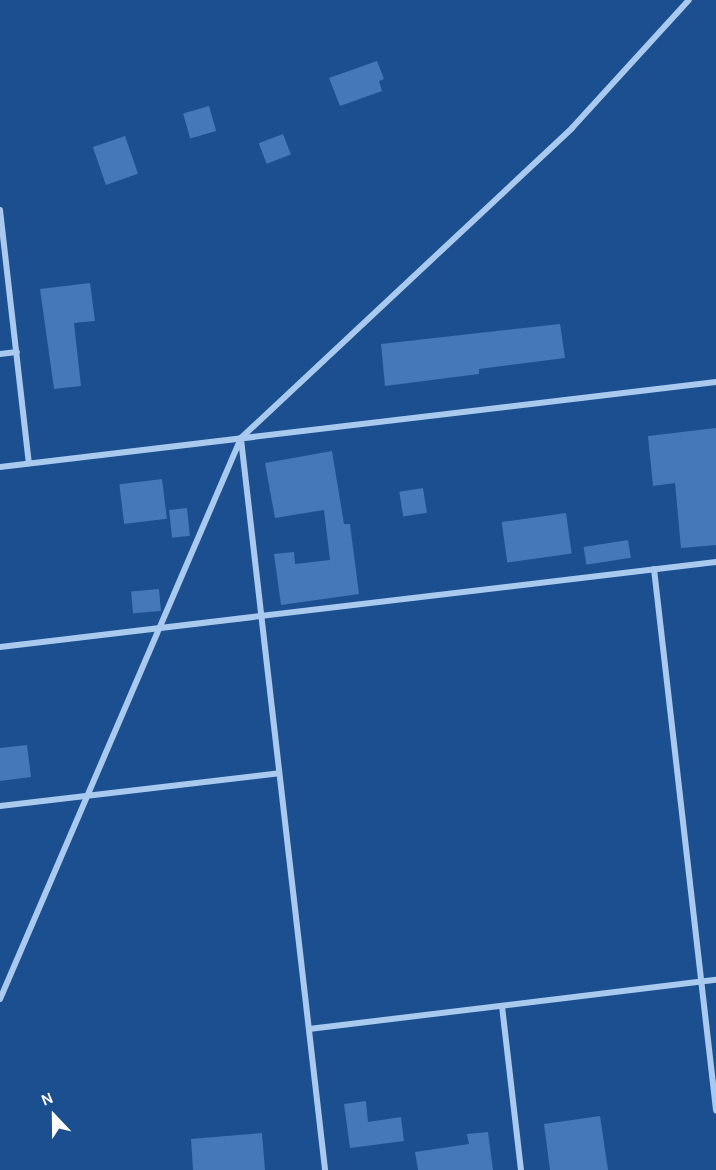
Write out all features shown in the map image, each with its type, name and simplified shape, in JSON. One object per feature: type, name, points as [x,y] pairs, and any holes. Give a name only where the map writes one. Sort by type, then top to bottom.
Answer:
[{"type":"street","points":[[0,999],[241,438],[572,128],[689,0]]},
{"type":"street","points":[[0,210],[29,463]]},
{"type":"street","points":[[0,354],[16,352]]},
{"type":"street","points":[[0,467],[716,382]]},
{"type":"street","points":[[241,438],[325,1170]]},
{"type":"street","points":[[0,647],[716,562]]},
{"type":"street","points":[[654,570],[716,1110]]},
{"type":"street","points":[[0,806],[279,773]]},
{"type":"street","points":[[309,1029],[716,980]]},
{"type":"street","points":[[502,1006],[521,1170]]},
{"type":"building","points":[[377,61],[384,79],[379,81],[382,91],[340,106],[329,78]]},
{"type":"building","points":[[209,106],[216,131],[190,138],[183,113]]},
{"type":"building","points":[[283,134],[291,155],[267,164],[259,143]]},
{"type":"building","points":[[125,136],[138,174],[106,185],[93,147]]},
{"type":"building","points":[[90,283],[95,321],[74,323],[81,386],[54,389],[40,289]]},
{"type":"building","points":[[560,324],[565,358],[479,369],[479,374],[385,386],[381,344]]},
{"type":"building","points":[[716,428],[716,545],[681,548],[675,483],[653,486],[648,436]]},
{"type":"building","points":[[332,451],[344,524],[350,524],[359,594],[281,605],[274,554],[294,552],[295,564],[330,560],[324,510],[275,518],[265,463]]},
{"type":"building","points":[[162,479],[167,519],[124,524],[119,484]]},
{"type":"building","points":[[423,488],[427,513],[403,516],[399,492]]},
{"type":"building","points":[[187,508],[190,536],[172,538],[169,510]]},
{"type":"building","points":[[566,513],[572,554],[507,563],[502,522]]},
{"type":"building","points":[[628,540],[631,558],[586,565],[584,547]]},
{"type":"building","points":[[159,589],[161,611],[133,613],[131,591]]},
{"type":"building","points":[[27,745],[31,777],[0,781],[0,748]]},
{"type":"building","points":[[366,1101],[368,1122],[401,1117],[404,1141],[350,1148],[344,1104]]},
{"type":"building","points":[[600,1116],[608,1170],[550,1170],[544,1124]]},
{"type":"building","points":[[488,1132],[493,1170],[418,1170],[415,1152],[469,1144],[467,1134]]},
{"type":"building","points":[[262,1133],[265,1170],[193,1170],[191,1139]]}]
